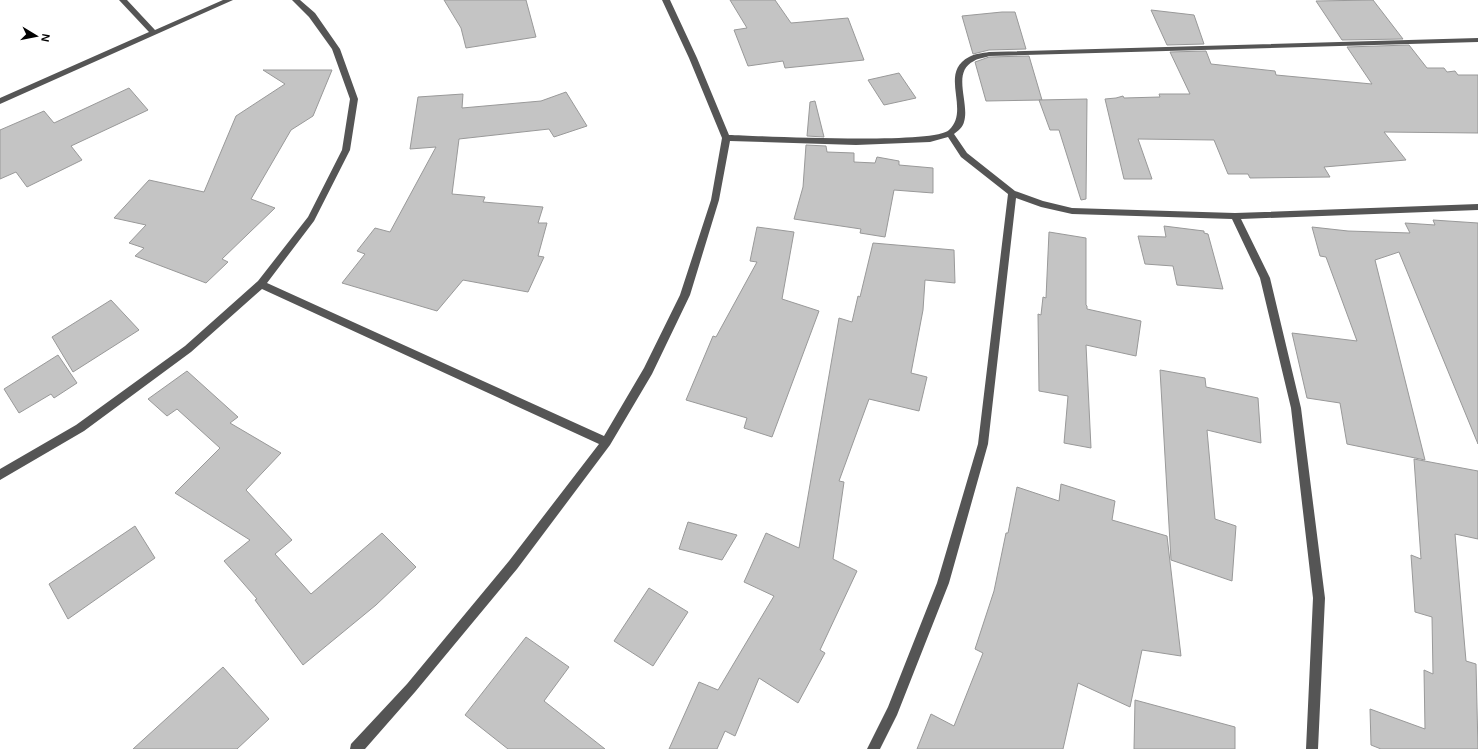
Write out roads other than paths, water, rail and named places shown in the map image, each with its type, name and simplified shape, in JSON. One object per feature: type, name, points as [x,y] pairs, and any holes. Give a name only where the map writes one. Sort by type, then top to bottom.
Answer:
[{"type":"street","points":[[123,0],[154,33]]},
{"type":"street","points":[[0,101],[228,0]]},
{"type":"street","points":[[0,475],[80,428],[188,349],[261,284],[311,219],[346,150],[354,99],[336,49],[312,15],[296,0]]},
{"type":"street","points":[[356,749],[411,688],[513,565],[606,442],[648,372],[685,295],[714,200],[726,138],[693,58],[666,0]]},
{"type":"street","points":[[726,138],[856,142],[930,139],[950,134],[960,123],[962,109],[958,80],[961,68],[972,59],[989,54],[1478,40]]},
{"type":"street","points":[[950,134],[964,155],[1012,193],[1041,204],[1072,211],[1235,216],[1478,207]]},
{"type":"street","points":[[873,749],[893,711],[943,583],[982,444],[1012,193]]},
{"type":"street","points":[[1235,216],[1265,278],[1296,408],[1319,598],[1312,749]]},
{"type":"street","points":[[261,284],[606,442]]}]
